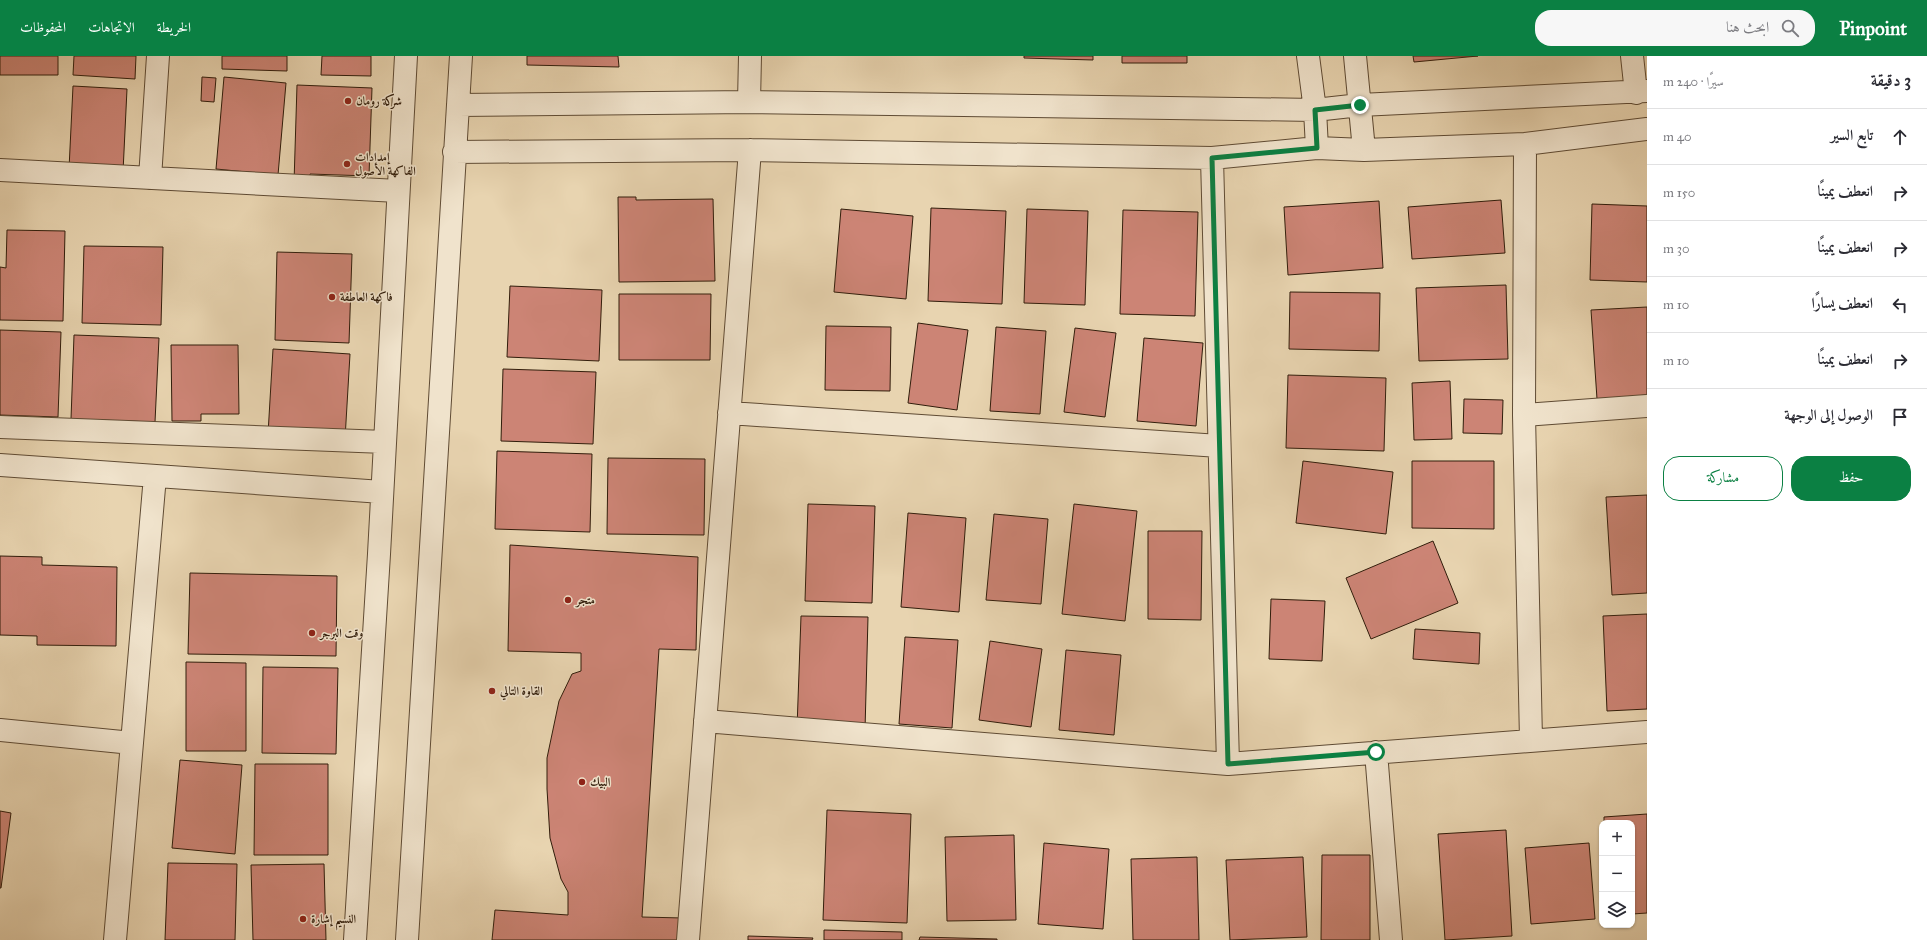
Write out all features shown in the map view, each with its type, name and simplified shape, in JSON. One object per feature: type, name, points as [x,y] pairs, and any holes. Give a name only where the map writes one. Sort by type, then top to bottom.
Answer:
[{"type":"street","points":[[150,178],[158,56]]},
{"type":"street","points":[[355,940],[385,442],[406,56]]},
{"type":"street","points":[[407,940],[461,56]]},
{"type":"street","points":[[749,102],[750,56]]},
{"type":"street","points":[[1308,56],[1315,110],[1317,148]]},
{"type":"street","points":[[1355,56],[1364,150]]},
{"type":"street","points":[[458,106],[749,102],[1315,110],[1360,105],[1642,92],[1632,56]]},
{"type":"street","points":[[454,152],[750,150],[1212,158],[1317,148],[1364,150],[1525,144],[1647,129]]},
{"type":"street","points":[[1525,144],[1524,414],[1531,740]]},
{"type":"street","points":[[688,940],[750,150]]},
{"type":"street","points":[[1212,158],[1228,764]]},
{"type":"street","points":[[0,170],[398,191]]},
{"type":"street","points":[[1524,414],[1647,406]]},
{"type":"street","points":[[729,413],[1219,446]]},
{"type":"street","points":[[0,428],[385,442]]},
{"type":"street","points":[[0,465],[382,492]]},
{"type":"street","points":[[115,940],[155,476]]},
{"type":"street","points":[[705,721],[1228,764],[1647,732]]},
{"type":"street","points":[[0,730],[132,743]]},
{"type":"street","points":[[1376,752],[1391,940]]},
{"type":"building","points":[[0,56],[58,56],[58,75],[0,75]]},
{"type":"building","points":[[74,56],[136,56],[135,79],[73,75]]},
{"type":"building","points":[[222,56],[287,56],[287,71],[222,69]]},
{"type":"building","points":[[322,56],[371,56],[371,76],[321,75]]},
{"type":"building","points":[[527,56],[618,56],[619,67],[527,65]]},
{"type":"building","points":[[1024,56],[1093,56],[1093,60],[1024,58]]},
{"type":"building","points":[[1122,56],[1187,56],[1187,63],[1122,63]]},
{"type":"building","points":[[1413,56],[1478,56],[1414,62]]},
{"type":"building","points":[[202,77],[216,78],[214,102],[201,101]]},
{"type":"building","points":[[224,77],[286,83],[278,175],[216,169]]},
{"type":"building","points":[[297,85],[372,88],[369,176],[310,174],[310,184],[294,183]]},
{"type":"building","points":[[73,86],[127,89],[123,172],[69,169]]},
{"type":"building","points":[[618,197],[636,197],[636,200],[713,199],[715,281],[619,282]]},
{"type":"building","points":[[1501,200],[1505,253],[1412,259],[1408,207]]},
{"type":"building","points":[[1379,201],[1383,268],[1288,275],[1284,207]]},
{"type":"building","points":[[1592,204],[1647,206],[1647,282],[1590,280]]},
{"type":"building","points":[[931,208],[1006,211],[1002,304],[928,301]]},
{"type":"building","points":[[841,209],[913,216],[906,299],[834,292]]},
{"type":"building","points":[[1027,209],[1088,211],[1085,305],[1024,303]]},
{"type":"building","points":[[1123,210],[1198,212],[1195,316],[1120,314]]},
{"type":"building","points":[[7,230],[65,231],[63,321],[0,320],[0,267],[6,268]]},
{"type":"building","points":[[84,246],[163,247],[161,325],[82,323]]},
{"type":"building","points":[[277,252],[352,254],[349,343],[275,340]]},
{"type":"building","points":[[1506,285],[1508,359],[1419,361],[1416,288]]},
{"type":"building","points":[[510,286],[602,290],[599,361],[507,357]]},
{"type":"building","points":[[1290,292],[1380,293],[1379,351],[1289,349]]},
{"type":"building","points":[[619,294],[711,294],[710,360],[619,360]]},
{"type":"building","points":[[1647,307],[1647,395],[1597,399],[1591,310]]},
{"type":"building","points":[[918,323],[968,330],[957,410],[908,403]]},
{"type":"building","points":[[826,326],[891,327],[890,391],[825,390]]},
{"type":"building","points":[[996,327],[1046,331],[1040,414],[990,411]]},
{"type":"building","points":[[1075,328],[1116,333],[1105,417],[1064,412]]},
{"type":"building","points":[[0,330],[61,332],[58,417],[0,415]]},
{"type":"building","points":[[74,335],[159,338],[155,422],[71,419]]},
{"type":"building","points":[[1144,338],[1203,343],[1196,426],[1137,421]]},
{"type":"building","points":[[171,345],[238,345],[239,414],[201,414],[201,421],[172,421]]},
{"type":"building","points":[[273,349],[350,354],[345,439],[268,434]]},
{"type":"building","points":[[503,369],[596,372],[593,444],[501,441]]},
{"type":"building","points":[[1288,375],[1386,378],[1384,451],[1286,448]]},
{"type":"building","points":[[1450,381],[1452,439],[1414,440],[1412,383]]},
{"type":"building","points":[[1464,399],[1503,400],[1502,434],[1463,433]]},
{"type":"building","points":[[497,451],[592,454],[590,532],[495,529]]},
{"type":"building","points":[[608,458],[705,459],[704,535],[607,534]]},
{"type":"building","points":[[1303,461],[1393,472],[1386,534],[1296,523]]},
{"type":"building","points":[[1412,461],[1494,461],[1494,529],[1412,528]]},
{"type":"building","points":[[1647,495],[1647,593],[1612,595],[1606,497]]},
{"type":"building","points":[[808,504],[875,506],[872,603],[805,601]]},
{"type":"building","points":[[1074,504],[1137,511],[1125,621],[1062,614]]},
{"type":"building","points":[[908,513],[966,518],[959,612],[901,607]]},
{"type":"building","points":[[994,514],[1048,519],[1041,604],[986,600]]},
{"type":"building","points":[[1148,531],[1202,531],[1201,620],[1148,619]]},
{"type":"building","points":[[1433,541],[1458,603],[1371,639],[1346,578]]},
{"type":"building","points":[[510,545],[698,557],[696,650],[659,649],[642,917],[683,918],[681,940],[492,940],[495,910],[568,915],[568,892],[561,879],[550,838],[547,758],[559,701],[572,674],[581,671],[581,653],[508,651]]},
{"type":"building","points":[[0,556],[42,557],[42,565],[117,567],[116,646],[37,645],[37,636],[0,635]]},
{"type":"building","points":[[190,573],[337,576],[336,656],[188,654]]},
{"type":"building","points":[[1271,599],[1325,601],[1322,661],[1269,659]]},
{"type":"building","points":[[1647,614],[1647,709],[1607,711],[1603,616]]},
{"type":"building","points":[[801,616],[868,617],[865,730],[797,728]]},
{"type":"building","points":[[1415,629],[1480,633],[1479,664],[1413,659]]},
{"type":"building","points":[[905,637],[958,640],[952,728],[899,724]]},
{"type":"building","points":[[990,641],[1042,649],[1031,727],[979,720]]},
{"type":"building","points":[[1066,650],[1121,655],[1114,735],[1059,730]]},
{"type":"building","points":[[186,662],[246,663],[246,751],[186,751]]},
{"type":"building","points":[[263,667],[338,668],[336,754],[262,753]]},
{"type":"building","points":[[180,760],[242,765],[235,854],[172,848]]},
{"type":"building","points":[[255,764],[328,764],[328,855],[254,855]]},
{"type":"building","points":[[827,810],[911,814],[907,923],[823,920]]},
{"type":"building","points":[[0,811],[11,813],[1,888],[0,888]]},
{"type":"building","points":[[1647,814],[1647,913],[1635,914],[1635,820],[1604,820],[1604,817]]},
{"type":"building","points":[[1506,830],[1512,936],[1445,940],[1438,834]]},
{"type":"building","points":[[1014,835],[1016,920],[947,921],[945,837]]},
{"type":"building","points":[[1044,843],[1109,849],[1103,929],[1038,924]]},
{"type":"building","points":[[1589,843],[1595,919],[1531,924],[1525,848]]},
{"type":"building","points":[[1322,855],[1370,855],[1370,940],[1321,940]]},
{"type":"building","points":[[1197,857],[1199,940],[1133,940],[1131,859]]},
{"type":"building","points":[[1303,857],[1307,937],[1230,940],[1226,860]]},
{"type":"building","points":[[168,863],[237,864],[235,940],[165,940]]},
{"type":"building","points":[[324,864],[326,940],[253,940],[251,865]]},
{"type":"building","points":[[824,930],[902,932],[902,940],[824,940]]},
{"type":"building","points":[[748,936],[813,938],[812,940],[748,940]]},
{"type":"building","points":[[920,937],[997,939],[997,940],[919,940]]},
{"type":"place","name":"شركة رومان","points":[[348,101]]},
{"type":"place","name":"إمدادات الفاكهة الأصول","points":[[347,164]]},
{"type":"place","name":"فاكهة العاطفة","points":[[332,297]]},
{"type":"place","name":"متجر","points":[[568,600]]},
{"type":"place","name":"وقت البرجر","points":[[312,633]]},
{"type":"place","name":"القاوة التالي","points":[[492,691]]},
{"type":"place","name":"البيك","points":[[582,782]]},
{"type":"place","name":"النسيم إشارة","points":[[303,919]]},
{"type":"route","points":[[1360,105],[1315,110],[1317,148],[1212,158],[1219,446],[1228,764],[1376,752]]}]
